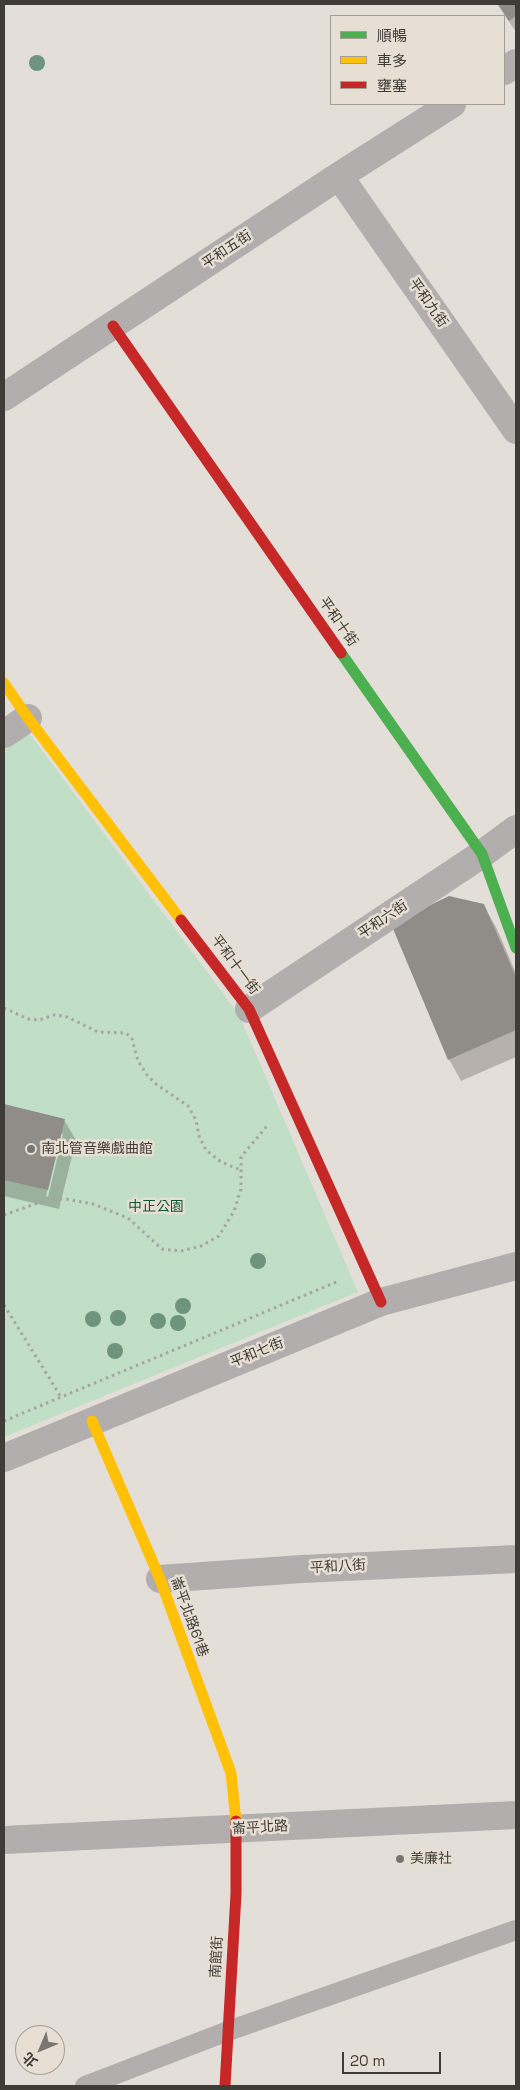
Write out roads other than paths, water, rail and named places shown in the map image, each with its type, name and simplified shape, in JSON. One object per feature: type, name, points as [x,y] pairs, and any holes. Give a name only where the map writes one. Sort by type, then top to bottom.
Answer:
[{"type":"street","points":[[505,70],[516,63]]},
{"type":"street","name":"平和五街","points":[[4,397],[339,176],[450,105]]},
{"type":"street","name":"平和九街","points":[[339,176],[516,430]]},
{"type":"street","name":"平和十街","points":[[113,326],[482,854],[516,948]]},
{"type":"street","name":"平和十一街","points":[[4,683],[28,718],[249,1009],[381,1302]]},
{"type":"street","points":[[4,734],[28,718]]},
{"type":"street","name":"平和六街","points":[[249,1009],[482,854],[516,829]]},
{"type":"street","name":"平和七街","points":[[4,1458],[381,1302],[516,1266]]},
{"type":"street","name":"崙平北路61巷","points":[[92,1422],[160,1579],[231,1772],[237,1829]]},
{"type":"street","name":"平和八街","points":[[160,1579],[302,1569],[516,1559]]},
{"type":"street","name":"崙平北路","points":[[4,1840],[516,1814]]},
{"type":"street","name":"南館街","points":[[225,2086],[236,1894],[237,1829]]},
{"type":"lane","points":[[85,2086],[228,2030],[516,1930]]},
{"type":"place","name":"南北管音樂戲曲館","points":[[31,1149]]},
{"type":"place","name":"美廉社","points":[[400,1859]]},
{"type":"park label","name":"中正公園","points":[[156,1207]]}]
